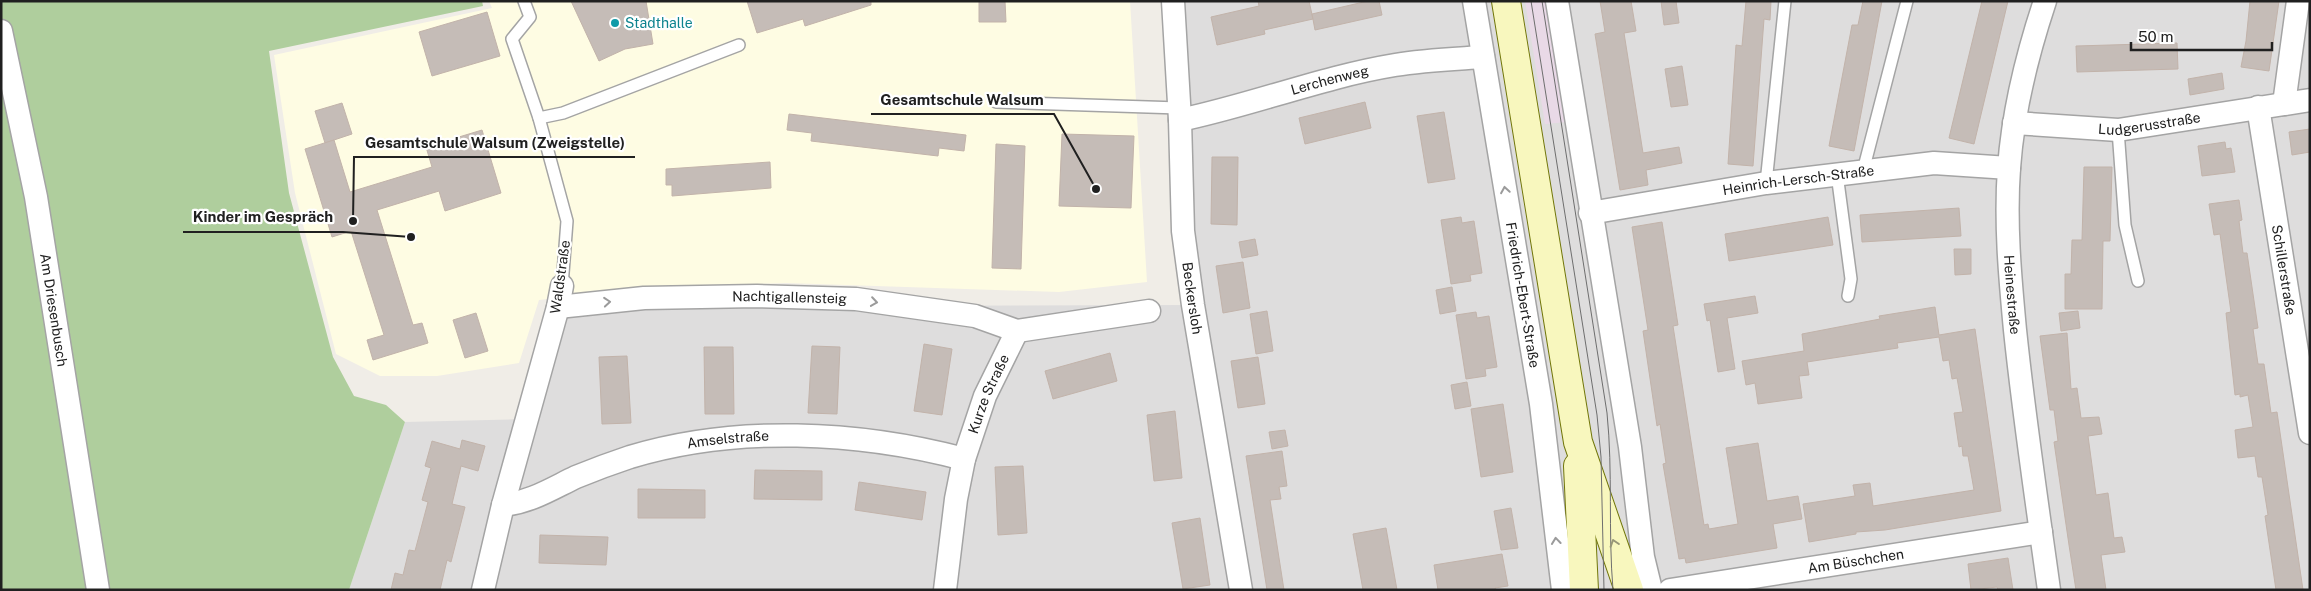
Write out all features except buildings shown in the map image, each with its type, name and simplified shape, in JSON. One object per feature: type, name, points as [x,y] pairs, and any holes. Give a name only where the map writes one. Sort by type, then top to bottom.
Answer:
[{"type":"main road","points":[[1506,1],[1578,442],[1579,520],[1584,590]]},
{"type":"main road","points":[[1578,442],[1629,590]]},
{"type":"street","name":"Beckersloh","points":[[1173,1],[1183,231],[1193,305],[1241,590]]},
{"type":"street","name":"Friedrich-Ebert-Straße","points":[[1474,1],[1541,404],[1562,590]]},
{"type":"street","points":[[1557,1],[1590,212],[1630,447],[1643,557],[1651,590]]},
{"type":"street","name":"Heinestraße","points":[[2045,1],[2034,33],[2014,123],[2009,168],[2008,218],[2012,293],[2024,416],[2049,590]]},
{"type":"street","points":[[2284,104],[2298,1]]},
{"type":"street","name":"Am Driesenbusch","points":[[1,31],[36,197],[98,590]]},
{"type":"street","name":"Lerchenweg","points":[[1179,114],[1222,111],[1308,85],[1396,65],[1483,57]]},
{"type":"street","name":"Ludgerusstraße","points":[[2014,123],[2118,130],[2310,100]]},
{"type":"street","name":"Schillerstraße","points":[[2258,108],[2310,433]]},
{"type":"street","name":"Heinrich-Lersch-Straße","points":[[1590,212],[1766,183],[1934,162],[2009,168]]},
{"type":"street","name":"Nachtigallensteig","points":[[560,296],[644,298],[758,296],[856,299],[975,316],[1017,331]]},
{"type":"street","name":"Waldstraße","points":[[483,590],[503,506],[560,296]]},
{"type":"street","points":[[1017,331],[1149,311]]},
{"type":"street","name":"Kurze Straße","points":[[945,590],[956,499],[964,459],[985,396],[1017,331]]},
{"type":"street","name":"Amselstraße","points":[[503,506],[521,503],[542,495],[577,477],[630,457],[684,444],[747,437],[816,437],[886,442],[964,459]]},
{"type":"street","name":"Am Büschchen","points":[[1670,590],[2041,532]]},
{"type":"lane","name":"Waldstraße","points":[[524,1],[530,18],[512,39],[540,118],[567,221],[560,296]]},
{"type":"lane","points":[[1766,183],[1785,1]]},
{"type":"lane","points":[[1863,171],[1908,1]]},
{"type":"lane","points":[[540,118],[563,113],[740,45]]},
{"type":"lane","points":[[996,102],[1179,114]]},
{"type":"lane","points":[[2118,130],[2124,224],[2138,281]]},
{"type":"lane","points":[[1837,174],[1851,279],[1848,296]]},
{"type":"shaded area","points":[[489,1],[1130,1],[1147,282],[1059,292],[786,283],[643,288],[539,300],[519,363],[437,376],[380,376],[336,354],[295,193],[274,55],[492,8]]},
{"type":"shaded area","points":[[1170,1],[2310,1],[2310,590],[349,590],[405,422],[526,419],[558,307],[1193,305]]},
{"type":"shaded area","points":[[1525,1],[1547,1],[1567,122],[1545,124]]},
{"type":"green space","points":[[1,1],[482,1],[483,6],[269,51],[289,193],[333,357],[354,396],[386,405],[405,422],[349,590],[1,590]]},
{"type":"tram line","points":[[1531,1],[1597,415],[1601,457],[1604,590]]},
{"type":"tram line","points":[[1542,1],[1607,413],[1610,457],[1613,590]]},
{"type":"place","name":"Stadthalle","points":[[615,23]]},
{"type":"place","name":"Gesamtschule Walsum","points":[[1096,189]]},
{"type":"place","name":"Gesamtschule Walsum (Zweigstelle)","points":[[353,221]]},
{"type":"place","name":"Kinder im Gespräch","points":[[411,237]]}]
